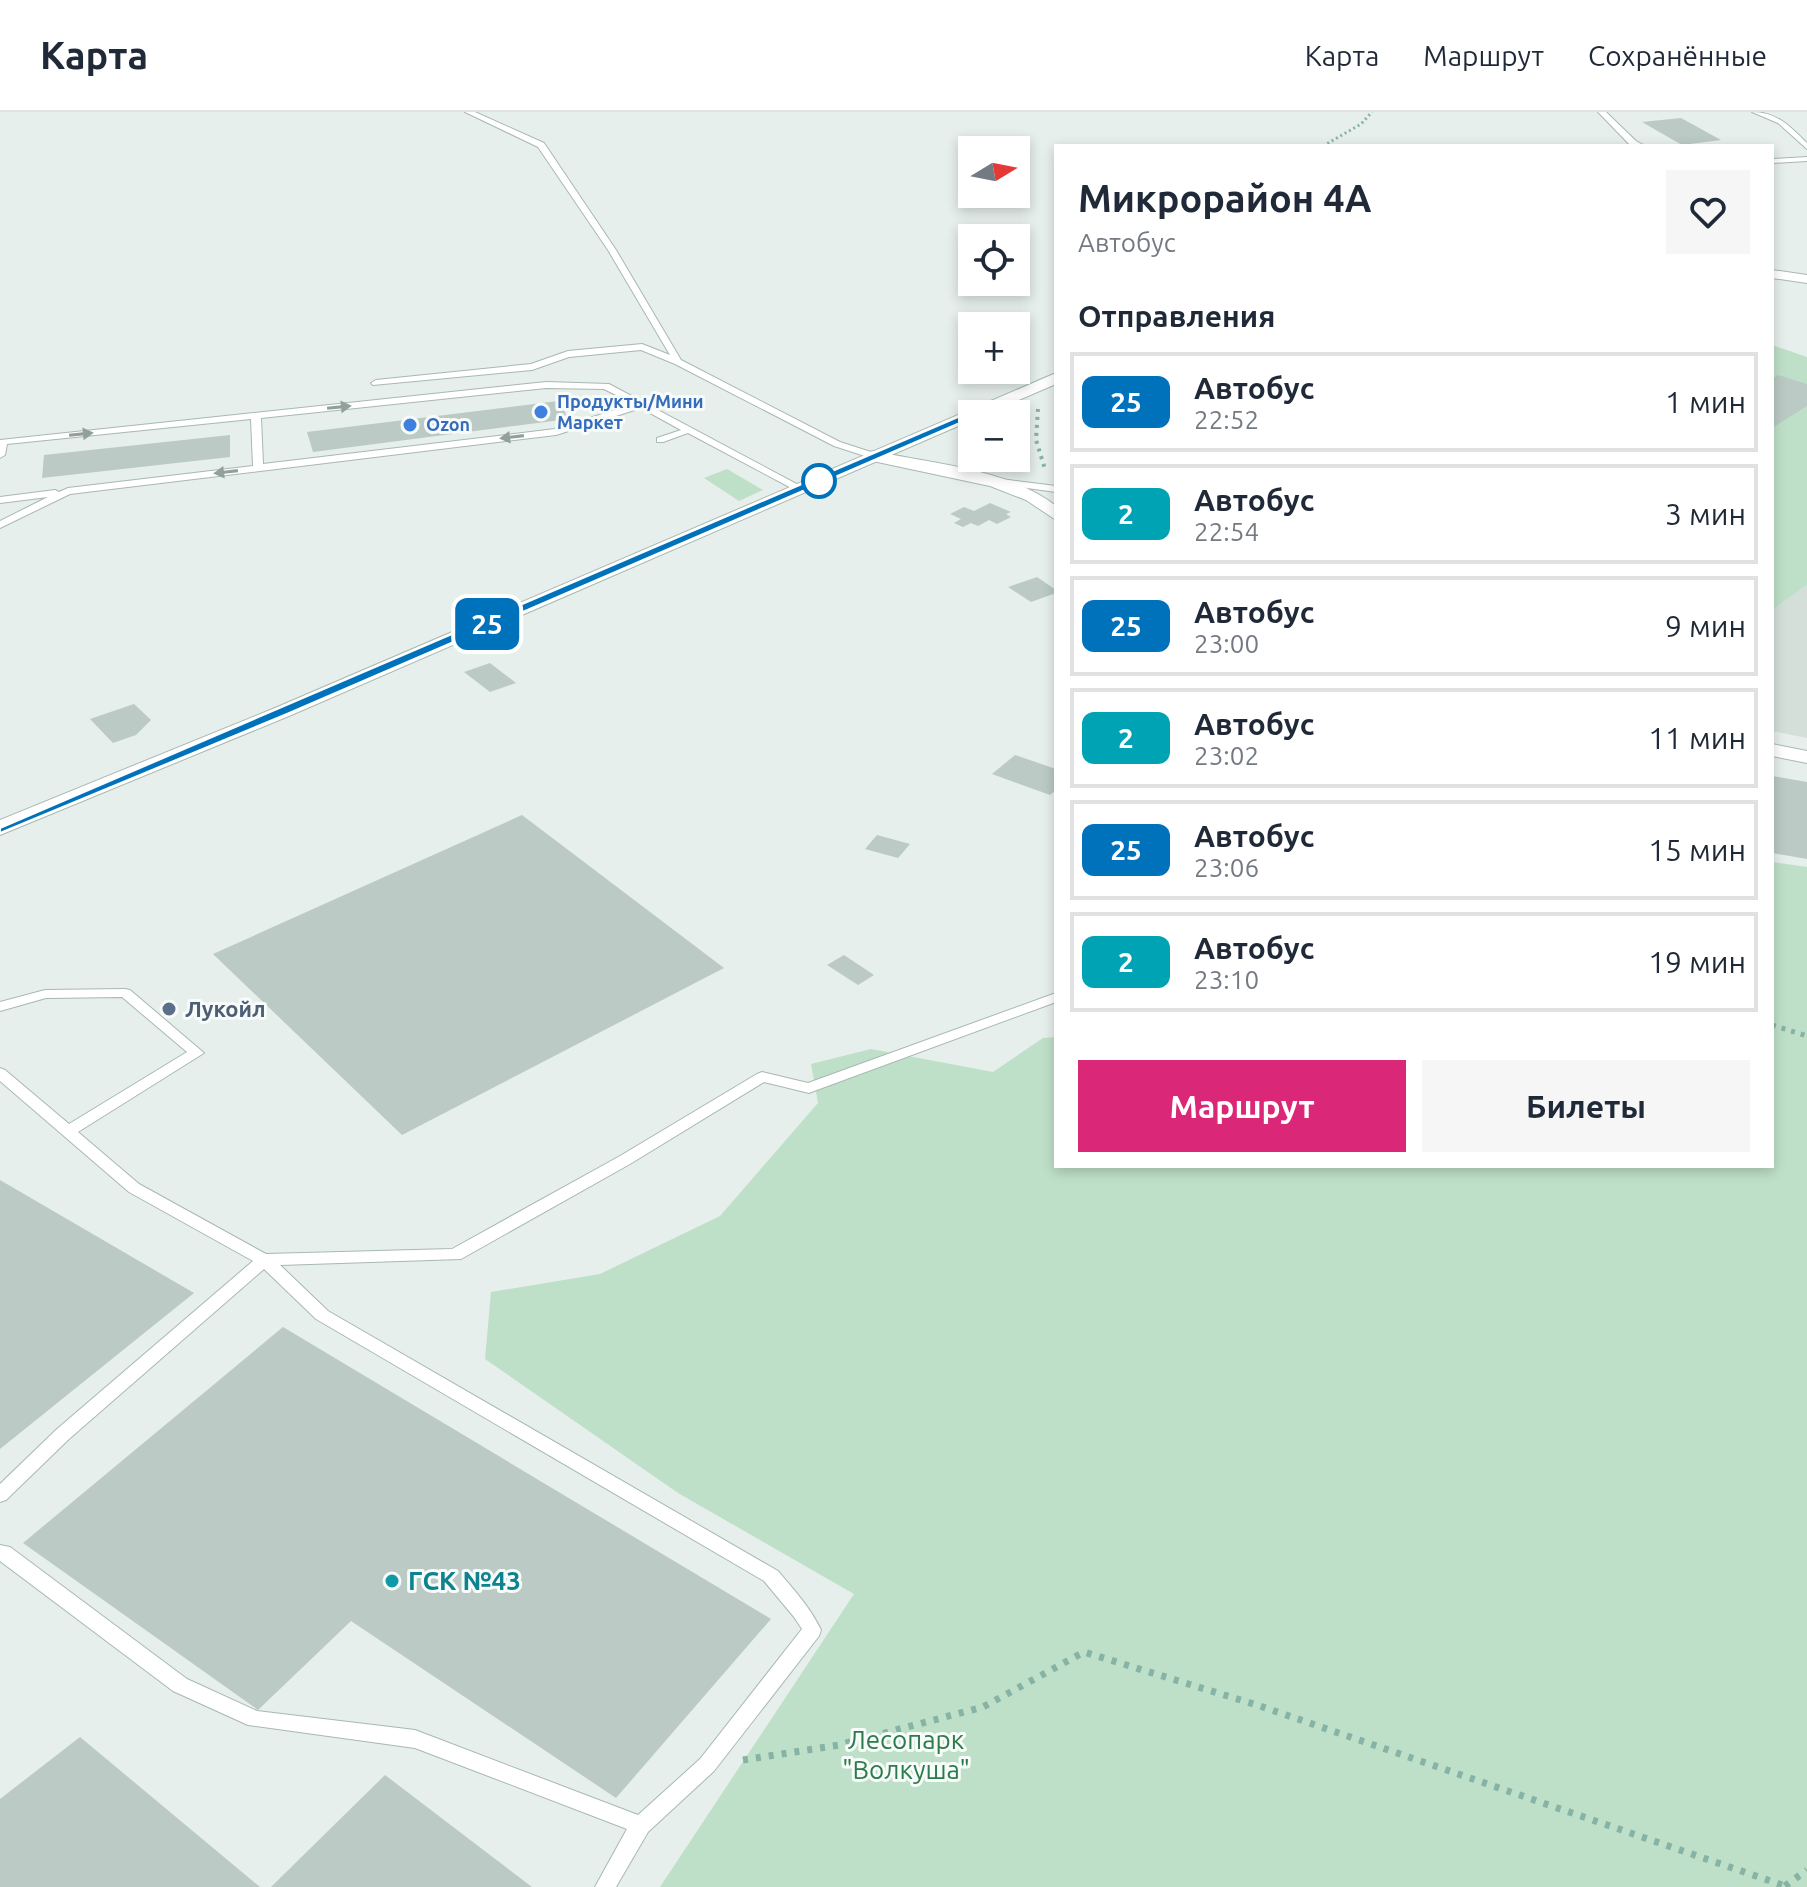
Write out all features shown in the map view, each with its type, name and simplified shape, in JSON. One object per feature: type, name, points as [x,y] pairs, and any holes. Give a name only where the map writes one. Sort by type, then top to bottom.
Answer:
[{"type":"street","points":[[1774,274],[1807,279]]},
{"type":"street","points":[[1005,400],[1054,379]]},
{"type":"street","points":[[0,828],[282,712],[958,420]]},
{"type":"street","points":[[874,456],[992,481],[1032,496],[1054,513]]},
{"type":"street","points":[[1774,750],[1807,757]]},
{"type":"lane","points":[[469,112],[541,145],[612,250],[678,362]]},
{"type":"lane","points":[[1602,112],[1636,144]]},
{"type":"lane","points":[[1756,112],[1778,119],[1807,147]]},
{"type":"lane","points":[[1774,161],[1807,159]]},
{"type":"lane","points":[[376,383],[532,367],[568,354],[642,347],[678,362],[837,444],[874,456]]},
{"type":"lane","points":[[0,455],[3,442],[546,385],[606,386],[801,489]]},
{"type":"lane","points":[[0,500],[556,432],[641,405]]},
{"type":"lane","points":[[256,415],[258,468]]},
{"type":"lane","points":[[660,440],[689,430]]},
{"type":"lane","points":[[992,481],[1054,489]]},
{"type":"lane","points":[[0,525],[68,491]]},
{"type":"lane","points":[[0,1007],[45,994],[125,993],[197,1053],[68,1131]]},
{"type":"lane","points":[[0,1495],[63,1434],[264,1260],[455,1255],[625,1160],[762,1077],[809,1088],[1054,998]]},
{"type":"lane","points":[[0,1073],[134,1188],[264,1260],[322,1315],[771,1576],[801,1611],[812,1630],[707,1765],[641,1825],[605,1887]]},
{"type":"lane","points":[[0,1553],[4,1552],[180,1685],[255,1719],[415,1739],[641,1825]]},
{"type":"path","points":[[1326,144],[1361,124],[1372,112]]},
{"type":"path","points":[[1038,405],[1036,440],[1054,489]]},
{"type":"path","points":[[1774,1026],[1807,1036]]},
{"type":"path","points":[[707,1765],[839,1745],[983,1707],[1084,1652],[1257,1705],[1786,1886],[1807,1870]]},
{"type":"shaded area","points":[[1807,585],[1807,738],[1774,731],[1774,609]]},
{"type":"green space","points":[[1774,346],[1807,357],[1807,585],[1774,609]]},
{"type":"green space","points":[[727,469],[763,490],[739,501],[704,478]]},
{"type":"green space","name":"Лесопарк \"Волкуша\"","points":[[1774,862],[1807,867],[1807,1887],[660,1887],[854,1594],[678,1493],[485,1359],[491,1292],[600,1274],[720,1216],[818,1103],[811,1064],[871,1049],[993,1072],[1043,1038],[1054,1037],[1054,1168],[1774,1168]]},
{"type":"building","points":[[1681,118],[1721,140],[1680,144],[1642,122]]},
{"type":"building","points":[[1778,375],[1807,384],[1807,406],[1774,427],[1774,378]]},
{"type":"building","points":[[558,401],[569,419],[313,452],[307,432]]},
{"type":"building","points":[[230,435],[230,457],[42,478],[44,455]]},
{"type":"building","points":[[990,503],[1011,512],[1006,514],[1011,517],[997,524],[989,520],[978,526],[971,523],[963,527],[954,523],[961,519],[950,514],[964,507],[974,511]]},
{"type":"building","points":[[1037,577],[1054,589],[1054,594],[1031,602],[1008,587]]},
{"type":"building","points":[[490,663],[516,683],[490,692],[464,672]]},
{"type":"building","points":[[134,704],[151,720],[136,735],[113,743],[90,719]]},
{"type":"building","points":[[1015,755],[1054,768],[1054,792],[1050,795],[992,774]]},
{"type":"building","points":[[1774,776],[1807,782],[1807,859],[1774,853]]},
{"type":"building","points":[[522,815],[724,968],[402,1135],[213,954]]},
{"type":"building","points":[[877,835],[910,844],[898,858],[865,849]]},
{"type":"building","points":[[844,955],[874,975],[858,985],[827,965]]},
{"type":"building","points":[[0,1180],[194,1293],[0,1449]]},
{"type":"building","name":"ГСК №43","points":[[283,1327],[771,1619],[616,1798],[351,1621],[258,1710],[23,1543]]},
{"type":"building","points":[[80,1737],[260,1887],[0,1887],[0,1799]]},
{"type":"building","points":[[385,1775],[532,1887],[271,1887]]},
{"type":"bus line","name":"25","points":[[0,828],[282,712],[958,420]]},
{"type":"place","name":"Продукты/Мини Маркет","points":[[541,412]]},
{"type":"place","name":"Ozon","points":[[410,425]]},
{"type":"place","name":"Лукойл","points":[[169,1009]]},
{"type":"place","name":"ГСК №43","points":[[392,1581]]}]
